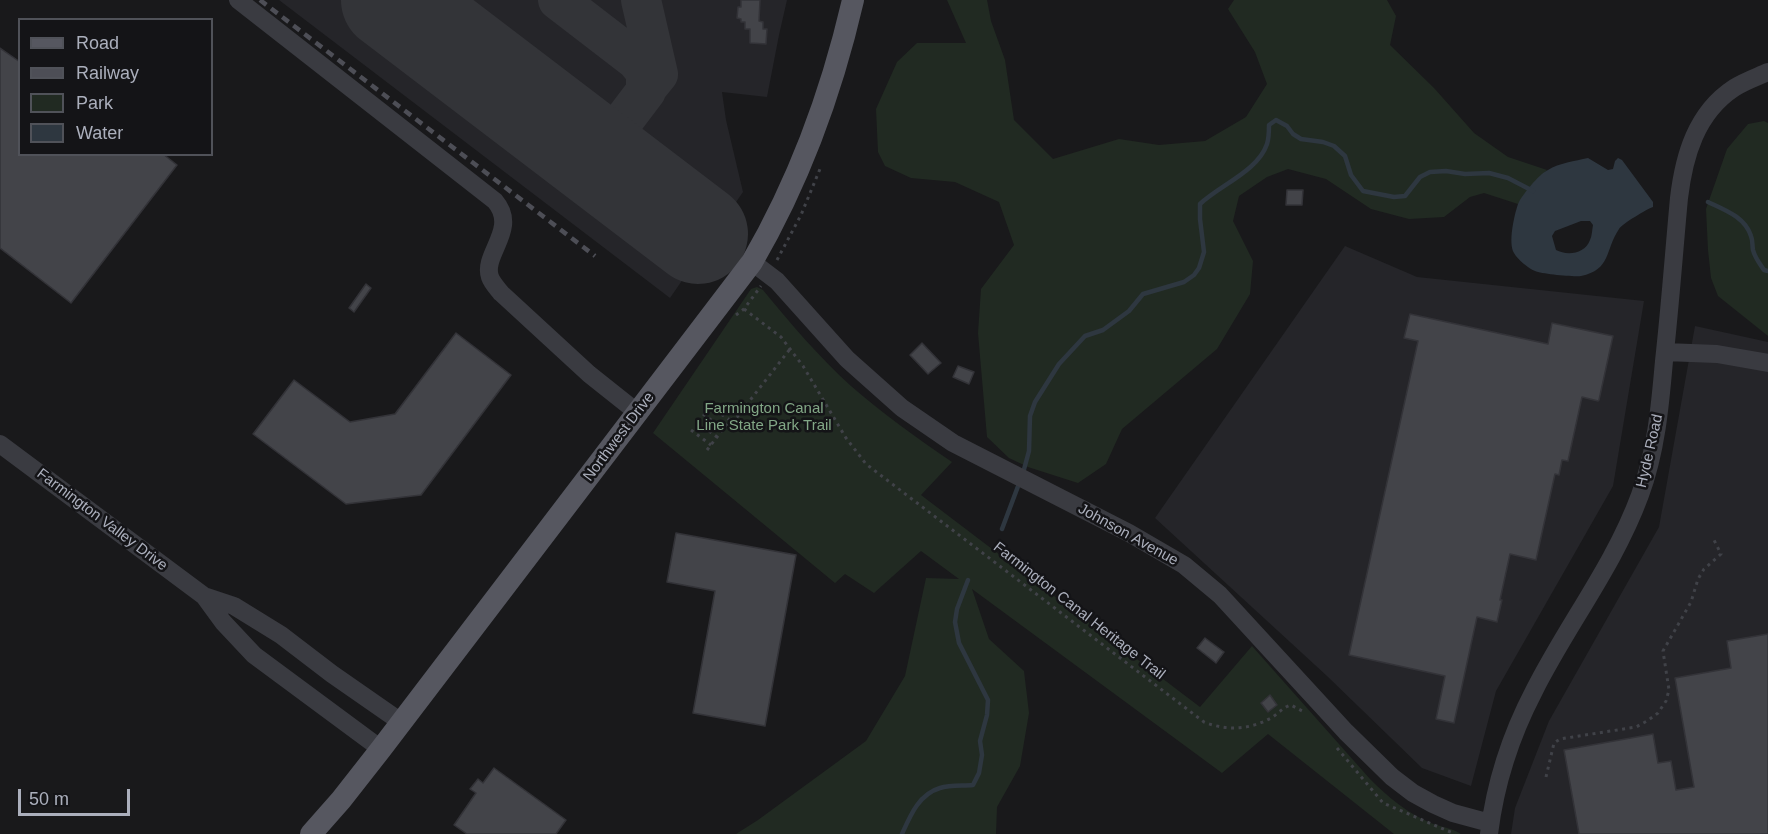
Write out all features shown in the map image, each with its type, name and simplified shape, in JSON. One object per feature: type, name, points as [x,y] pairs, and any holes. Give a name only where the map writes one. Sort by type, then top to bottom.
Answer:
[{"type":"main road","name":"Northwest Drive","points":[[311,834],[381,749],[752,262],[779,212],[814,131],[832,81],[853,0]]},
{"type":"street","points":[[238,0],[495,201],[501,208],[504,220],[490,268],[490,278],[501,293],[537,327],[589,374],[638,412]]},
{"type":"street","name":"Hyde Road","points":[[1490,828],[1506,759],[1524,712],[1543,673],[1608,564],[1640,495],[1655,440],[1678,198],[1682,171],[1688,152],[1706,115],[1719,101],[1733,89],[1768,72]]},
{"type":"street","name":"Johnson Avenue","points":[[752,262],[777,281],[847,359],[902,408],[953,443],[1130,533],[1184,565],[1220,595],[1346,732],[1392,777],[1413,793],[1433,804],[1490,828]]},
{"type":"street","points":[[1665,352],[1717,354],[1768,363]]},
{"type":"street","name":"Farmington Valley Drive","points":[[0,444],[204,596],[223,622],[254,654],[381,749]]},
{"type":"street","name":"Farmington Valley Drive","points":[[204,596],[234,606],[280,635],[401,722]]},
{"type":"path","name":"Farmington Canal Heritage Trail","points":[[755,297],[744,309],[781,338],[790,349],[803,366],[846,438],[866,464],[1204,722],[1220,728],[1249,727],[1272,718],[1291,705],[1309,716]]},
{"type":"path","points":[[707,450],[730,420],[737,417],[790,349]]},
{"type":"path","points":[[710,406],[730,420]]},
{"type":"path","points":[[703,414],[723,429]]},
{"type":"path","points":[[697,422],[717,437]]},
{"type":"path","points":[[691,430],[711,445]]},
{"type":"path","points":[[1546,777],[1554,743],[1560,739],[1636,726],[1647,722],[1659,713],[1669,690],[1663,651],[1691,602],[1698,579],[1704,569],[1721,554],[1713,538]]},
{"type":"path","points":[[1337,748],[1383,803],[1455,834]]},
{"type":"shaded area","points":[[279,0],[787,0],[767,97],[722,92],[726,120],[743,192],[670,298]]},
{"type":"shaded area","points":[[1345,246],[1417,277],[1644,301],[1613,486],[1496,691],[1471,786],[1422,768],[1327,676],[1155,518]]},
{"type":"shaded area","points":[[1695,326],[1768,342],[1768,834],[1511,834],[1515,808],[1549,721],[1659,527]]},
{"type":"green space","points":[[947,0],[987,0],[991,21],[1005,60],[1014,120],[1053,159],[1119,139],[1159,145],[1205,141],[1246,117],[1267,84],[1255,52],[1228,9],[1234,0],[1387,0],[1396,16],[1390,45],[1434,88],[1474,133],[1508,157],[1547,170],[1518,204],[1484,193],[1470,197],[1444,217],[1409,219],[1371,209],[1326,179],[1288,169],[1267,177],[1239,196],[1233,221],[1253,261],[1250,294],[1217,349],[1122,429],[1106,464],[1078,483],[1028,467],[1009,458],[987,437],[978,333],[981,289],[1014,245],[999,202],[955,182],[911,178],[885,166],[878,152],[876,109],[897,62],[917,43],[966,43]]},
{"type":"green space","points":[[1764,121],[1768,123],[1768,336],[1718,296],[1711,278],[1706,209],[1727,149],[1748,124]]},
{"type":"green space","name":"Farmington Canal Line State Park Trail","points":[[757,287],[763,290],[828,364],[851,386],[952,462],[921,495],[1200,707],[1252,646],[1384,792],[1422,819],[1461,834],[1394,834],[1268,734],[1222,773],[972,589],[989,639],[1024,671],[1029,713],[1020,766],[997,807],[996,834],[736,834],[866,741],[905,676],[926,578],[959,579],[921,551],[874,593],[845,574],[835,583],[653,433],[751,289]]},
{"type":"water","points":[[1588,158],[1608,170],[1613,169],[1618,158],[1622,160],[1653,202],[1653,207],[1619,229],[1603,264],[1591,273],[1571,276],[1535,271],[1526,266],[1512,249],[1512,229],[1518,204],[1531,185],[1544,172],[1567,162]],"holes":[[[1581,221],[1590,221],[1593,225],[1588,245],[1580,251],[1570,253],[1556,250],[1552,236],[1555,231]]]},
{"type":"building","points":[[741,0],[760,0],[759,21],[763,22],[763,29],[767,29],[766,44],[750,43],[750,29],[745,29],[745,22],[737,18]]},
{"type":"building","points":[[0,48],[18,61],[18,156],[166,156],[177,165],[71,303],[0,248]]},
{"type":"building","points":[[1287,190],[1303,190],[1302,205],[1286,205]]},
{"type":"building","points":[[366,284],[371,288],[354,312],[349,308]]},
{"type":"building","points":[[1410,314],[1548,344],[1552,323],[1613,336],[1599,400],[1582,397],[1568,461],[1562,460],[1559,475],[1555,474],[1536,560],[1510,554],[1497,622],[1477,617],[1454,723],[1436,719],[1445,676],[1349,655],[1418,341],[1404,338]]},
{"type":"building","points":[[456,333],[511,375],[421,495],[346,504],[253,434],[294,380],[350,422],[395,414]]},
{"type":"building","points":[[922,343],[941,363],[928,374],[910,355]]},
{"type":"building","points":[[958,366],[974,372],[969,384],[953,377]]},
{"type":"building","points":[[676,533],[796,555],[765,726],[693,713],[715,591],[667,582]]},
{"type":"building","points":[[1768,634],[1768,834],[1579,834],[1564,750],[1653,734],[1658,763],[1671,761],[1676,790],[1694,787],[1675,678],[1731,668],[1727,641]]},
{"type":"building","points":[[1205,638],[1224,652],[1216,663],[1197,648]]},
{"type":"building","points":[[1270,695],[1277,705],[1268,712],[1261,703]]},
{"type":"building","points":[[494,768],[566,820],[556,834],[467,834],[454,825],[476,793],[470,789],[478,779],[483,783]]},
{"type":"waterway","points":[[1023,473],[1029,451],[1030,416],[1035,402],[1059,364],[1085,336],[1103,330],[1129,311],[1143,294],[1184,282],[1194,275],[1204,252],[1200,204],[1256,162],[1267,144],[1269,125],[1276,120],[1287,126],[1301,139],[1334,146],[1345,156],[1351,175],[1363,191],[1394,197],[1405,196],[1420,177],[1430,172],[1446,171],[1465,174],[1489,173],[1508,178],[1533,191]]},
{"type":"waterway","points":[[1708,202],[1734,215],[1744,224],[1751,236],[1756,258],[1764,270],[1768,271]]},
{"type":"waterway","points":[[1002,529],[1020,481]]},
{"type":"waterway","points":[[902,834],[916,806],[926,795],[944,787],[973,785],[979,773],[982,755],[980,741],[987,715],[988,700],[959,643],[955,622],[957,609],[968,580]]},
{"type":"taxiway","points":[[558,0],[636,60],[646,72],[646,91],[596,157]]},
{"type":"taxiway","points":[[641,0],[658,74],[649,85]]},
{"type":"runway","points":[[391,0],[698,234]]},
{"type":"railway","points":[[260,0],[595,256]]}]
